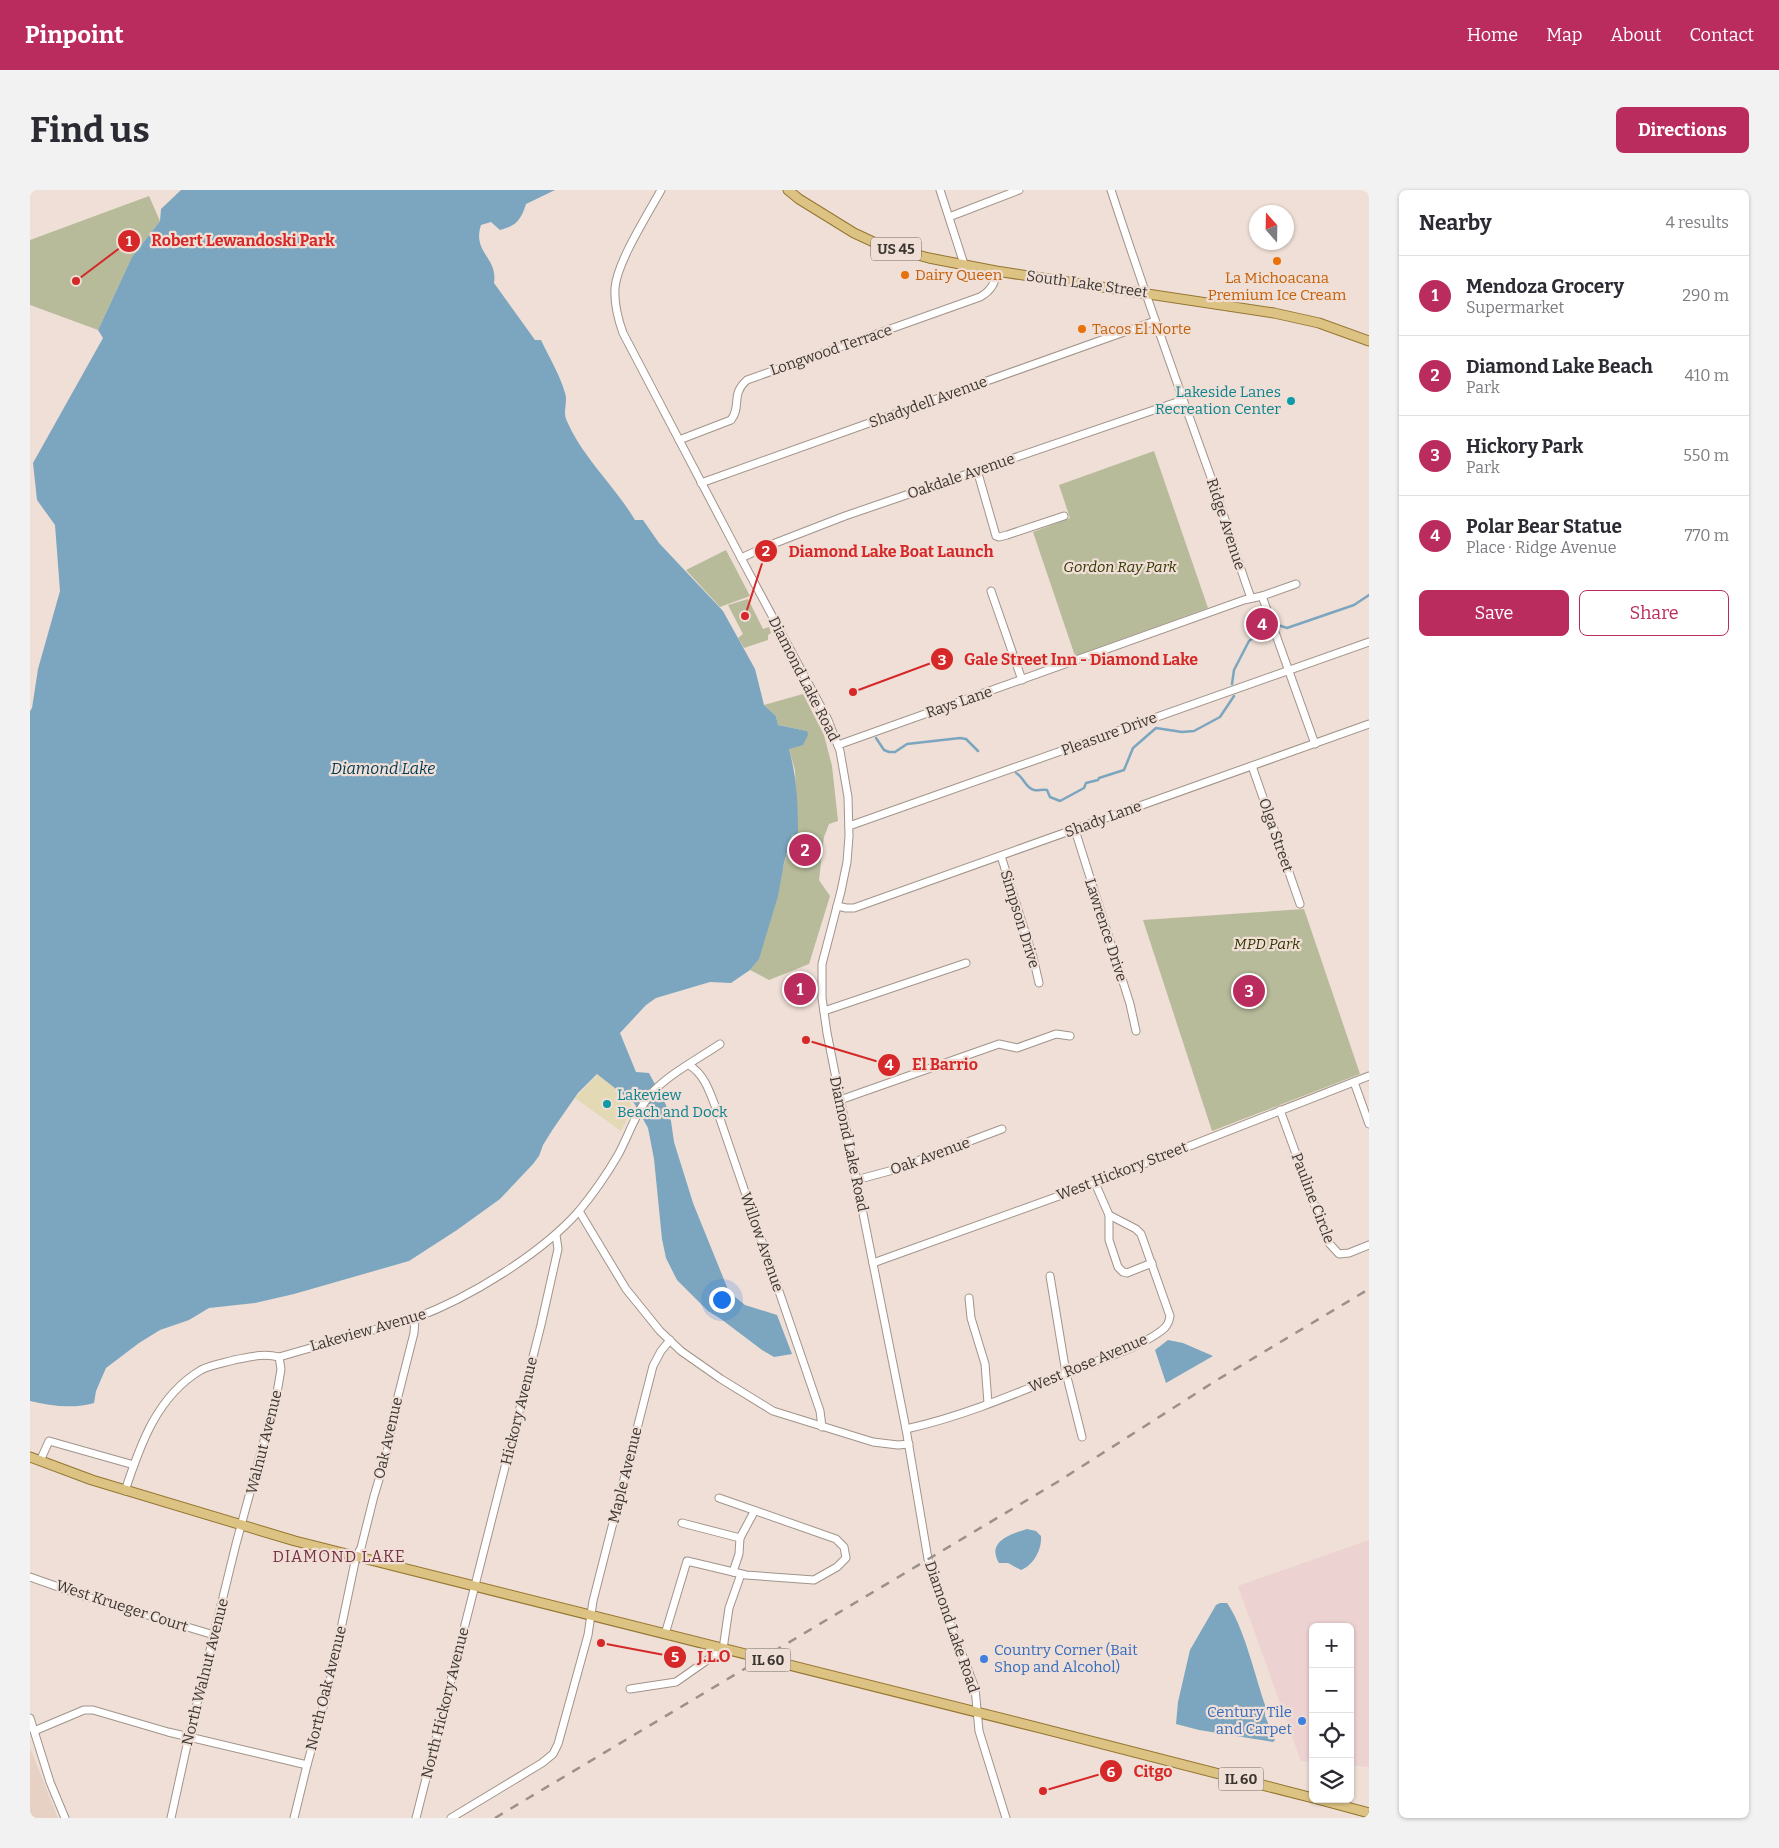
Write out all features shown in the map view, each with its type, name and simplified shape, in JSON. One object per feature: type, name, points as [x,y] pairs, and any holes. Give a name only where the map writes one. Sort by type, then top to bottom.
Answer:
[{"type":"main road","name":"South Lake Street","points":[[788,190],[799,199],[854,233],[880,245],[929,258],[996,271],[1281,315],[1319,323],[1369,340]]},
{"type":"main road","name":"IL 60","points":[[30,1457],[126,1491],[356,1558],[1309,1797]]},
{"type":"main road","points":[[1333,1803],[1369,1812]]},
{"type":"street","name":"Diamond Lake Road","points":[[660,190],[620,268],[615,288],[616,310],[623,333],[828,720],[838,745],[846,778],[849,826],[847,862],[822,961],[821,974],[824,1011],[906,1429],[931,1572],[975,1688],[976,1713],[983,1750],[1006,1818]]},
{"type":"street","points":[[940,190],[964,264]]},
{"type":"street","points":[[949,217],[1020,190]]},
{"type":"street","name":"Ridge Avenue","points":[[1111,190],[1144,293],[1251,598]]},
{"type":"street","name":"Longwood Terrace","points":[[679,440],[731,420],[736,413],[736,394],[746,380],[980,297],[992,287],[996,279],[996,271]]},
{"type":"street","name":"Shadydell Avenue","points":[[702,483],[1155,321]]},
{"type":"street","name":"Oakdale Avenue","points":[[741,558],[845,516],[1183,400]]},
{"type":"street","points":[[977,470],[996,536],[999,537],[1064,516]]},
{"type":"street","points":[[1251,598],[1296,584]]},
{"type":"street","points":[[991,591],[1022,680]]},
{"type":"street","points":[[1262,596],[1315,744]]},
{"type":"street","name":"Rays Lane","points":[[838,745],[1251,598]]},
{"type":"street","name":"Pleasure Drive","points":[[849,826],[1369,642]]},
{"type":"street","name":"Shady Lane","points":[[837,906],[854,908],[1369,724]]},
{"type":"street","name":"Olga Street","points":[[1252,766],[1300,904]]},
{"type":"street","name":"Lawrence Drive","points":[[1075,830],[1130,1004],[1136,1031]]},
{"type":"street","name":"Simpson Drive","points":[[1001,856],[1033,957],[1038,984]]},
{"type":"street","points":[[824,1011],[966,963]]},
{"type":"street","points":[[840,1100],[999,1044],[1017,1048],[1056,1034],[1070,1036]]},
{"type":"street","name":"Lakeview Avenue","points":[[126,1491],[147,1431],[156,1415],[165,1402],[183,1383],[201,1370],[259,1355],[279,1357],[432,1312],[483,1285],[556,1235],[578,1211],[618,1155],[636,1116],[650,1095],[720,1044]]},
{"type":"street","name":"Willow Avenue","points":[[689,1065],[698,1070],[704,1078],[719,1116],[820,1411],[822,1427]]},
{"type":"street","name":"West Hickory Street","points":[[874,1263],[1095,1183],[1369,1076]]},
{"type":"street","points":[[1354,1082],[1369,1124]]},
{"type":"street","name":"Pauline Circle","points":[[1280,1110],[1328,1242],[1339,1254],[1349,1253],[1369,1244]]},
{"type":"street","name":"Oak Avenue","points":[[856,1180],[893,1170],[1002,1129]]},
{"type":"street","points":[[1095,1183],[1109,1215],[1109,1240],[1118,1267],[1127,1273],[1152,1263]]},
{"type":"street","points":[[578,1211],[626,1289],[660,1331],[681,1351],[721,1379],[773,1411],[874,1442],[898,1445],[908,1444]]},
{"type":"street","name":"West Rose Avenue","points":[[906,1429],[929,1424],[988,1403],[1144,1342],[1162,1331],[1168,1324],[1170,1316],[1139,1230],[1109,1215]]},
{"type":"street","name":"Hickory Avenue","points":[[475,1587],[541,1325],[557,1255],[558,1243],[556,1235]]},
{"type":"street","points":[[1050,1276],[1066,1373],[1082,1437]]},
{"type":"street","points":[[969,1298],[971,1318],[985,1364],[988,1403]]},
{"type":"street","name":"Oak Avenue","points":[[356,1558],[361,1548],[387,1453],[394,1412],[414,1333],[415,1318]]},
{"type":"street","name":"Maple Avenue","points":[[450,1818],[542,1763],[553,1754],[558,1744],[588,1635],[591,1616],[653,1366],[661,1351],[670,1340]]},
{"type":"street","name":"Walnut Avenue","points":[[242,1526],[277,1392],[280,1369],[279,1357]]},
{"type":"street","points":[[40,1461],[49,1441],[134,1465]]},
{"type":"street","points":[[665,1634],[687,1561],[764,1578],[814,1580],[837,1567],[846,1558],[844,1547],[836,1539],[754,1512],[719,1498]]},
{"type":"street","points":[[630,1689],[676,1682],[723,1649],[737,1573],[740,1538],[754,1512]]},
{"type":"street","points":[[682,1523],[740,1538]]},
{"type":"street","name":"North Walnut Avenue","points":[[171,1818],[188,1736],[242,1526]]},
{"type":"street","name":"North Oak Avenue","points":[[294,1818],[329,1686],[356,1558]]},
{"type":"street","name":"West Krueger Court","points":[[30,1577],[84,1596],[214,1635]]},
{"type":"street","name":"North Hickory Avenue","points":[[416,1818],[475,1587]]},
{"type":"street","points":[[34,1731],[84,1710],[93,1710],[168,1732],[307,1765]]},
{"type":"street","points":[[30,1718],[50,1782],[65,1818]]},
{"type":"shaded area","points":[[1369,1540],[1369,1767],[1354,1765],[1354,1623],[1309,1623],[1309,1762],[1301,1761],[1238,1586]]},
{"type":"shaded area","points":[[30,1748],[58,1818],[30,1818]]},
{"type":"green space","points":[[149,196],[160,221],[132,257],[98,330],[30,305],[30,240]]},
{"type":"green space","name":"Gordon Ray Park","points":[[1154,451],[1208,608],[1075,656],[1033,532],[1070,518],[1059,485]]},
{"type":"green space","points":[[726,550],[750,596],[720,607],[686,570]]},
{"type":"green space","points":[[748,599],[763,629],[769,627],[771,633],[768,635],[768,640],[744,648],[738,638],[743,634],[728,605]]},
{"type":"green space","points":[[803,694],[824,735],[832,766],[838,821],[829,824],[824,837],[819,880],[830,896],[809,964],[769,980],[750,970],[759,958],[792,834],[797,834],[795,770],[789,749],[807,731],[778,725],[776,716],[764,705]]},
{"type":"green space","name":"MPD Park","points":[[1304,909],[1360,1074],[1212,1131],[1143,920]]},
{"type":"sand","name":"Lakeview Beach and Dock","points":[[598,1074],[630,1099],[632,1110],[621,1131],[575,1098]]},
{"type":"water","name":"Diamond Lake","points":[[181,190],[555,190],[526,204],[520,218],[510,226],[500,230],[491,222],[481,225],[480,242],[492,267],[494,283],[535,340],[541,340],[563,386],[566,396],[566,419],[589,458],[635,520],[643,520],[659,543],[723,611],[755,669],[764,705],[776,716],[778,725],[807,731],[808,735],[803,745],[789,749],[794,770],[798,834],[792,835],[784,863],[778,896],[759,959],[750,970],[731,983],[710,982],[656,998],[646,1005],[620,1033],[636,1072],[649,1073],[666,1105],[671,1121],[674,1142],[693,1203],[729,1292],[745,1305],[777,1315],[792,1354],[774,1357],[762,1350],[708,1311],[677,1280],[666,1258],[662,1239],[654,1159],[648,1128],[634,1103],[597,1074],[578,1093],[553,1129],[533,1164],[500,1199],[409,1261],[294,1294],[255,1303],[209,1308],[189,1320],[160,1330],[106,1368],[96,1391],[94,1403],[62,1406],[30,1401],[30,711],[38,669],[60,591],[55,525],[37,500],[33,463],[103,338],[98,330],[132,257],[160,221],[161,209]]},
{"type":"water","points":[[1168,1340],[1183,1343],[1213,1356],[1166,1383],[1155,1350]]},
{"type":"water","points":[[1027,1529],[1036,1531],[1041,1536],[1039,1551],[1030,1564],[1021,1570],[1008,1563],[999,1563],[996,1555],[998,1544],[1008,1536]]},
{"type":"water","points":[[1227,1603],[1244,1638],[1265,1705],[1265,1716],[1275,1740],[1273,1742],[1199,1730],[1176,1724],[1178,1702],[1190,1650],[1216,1605]]},
{"type":"waterway","points":[[1278,625],[1287,628],[1354,605],[1369,595]]},
{"type":"waterway","points":[[1232,684],[1234,670],[1249,641],[1267,628]]},
{"type":"waterway","points":[[1016,773],[1031,789],[1047,790],[1050,797],[1060,801],[1084,788],[1086,783],[1124,770],[1133,748],[1156,728],[1182,732],[1194,731],[1220,717],[1234,696]]},
{"type":"waterway","points":[[876,738],[884,750],[889,752],[895,752],[907,744],[960,738],[966,739],[978,751]]},
{"type":"railway","points":[[495,1818],[1059,1481],[1217,1380],[1369,1289]]},
{"type":"place","name":"La Michoacana Premium Ice Cream","points":[[1277,261]]},
{"type":"place","name":"Dairy Queen","points":[[905,275]]},
{"type":"place","name":"Robert Lewandoski Park","points":[[76,281]]},
{"type":"place","name":"Tacos El Norte","points":[[1082,329]]},
{"type":"place","name":"Lakeside Lanes Recreation Center","points":[[1291,401]]},
{"type":"place","name":"Diamond Lake Boat Launch","points":[[745,616]]},
{"type":"place","name":"Polar Bear Statue","points":[[1262,624]]},
{"type":"place","name":"Gale Street Inn - Diamond Lake","points":[[853,692]]},
{"type":"place","name":"Diamond Lake Beach","points":[[805,850]]},
{"type":"place","name":"Mendoza Grocery","points":[[800,989]]},
{"type":"place","name":"Hickory Park","points":[[1249,991]]},
{"type":"place","name":"El Barrio","points":[[806,1040]]},
{"type":"place","name":"Lakeview Beach and Dock","points":[[607,1104]]},
{"type":"place","name":"J.L.O","points":[[601,1643]]},
{"type":"place","name":"Country Corner (Bait Shop and Alcohol)","points":[[984,1659]]},
{"type":"place","name":"Century Tile and Carpet","points":[[1302,1721]]},
{"type":"place","name":"Citgo","points":[[1043,1791]]},
{"type":"district","name":"DIAMOND LAKE","points":[[339,1556]]}]
